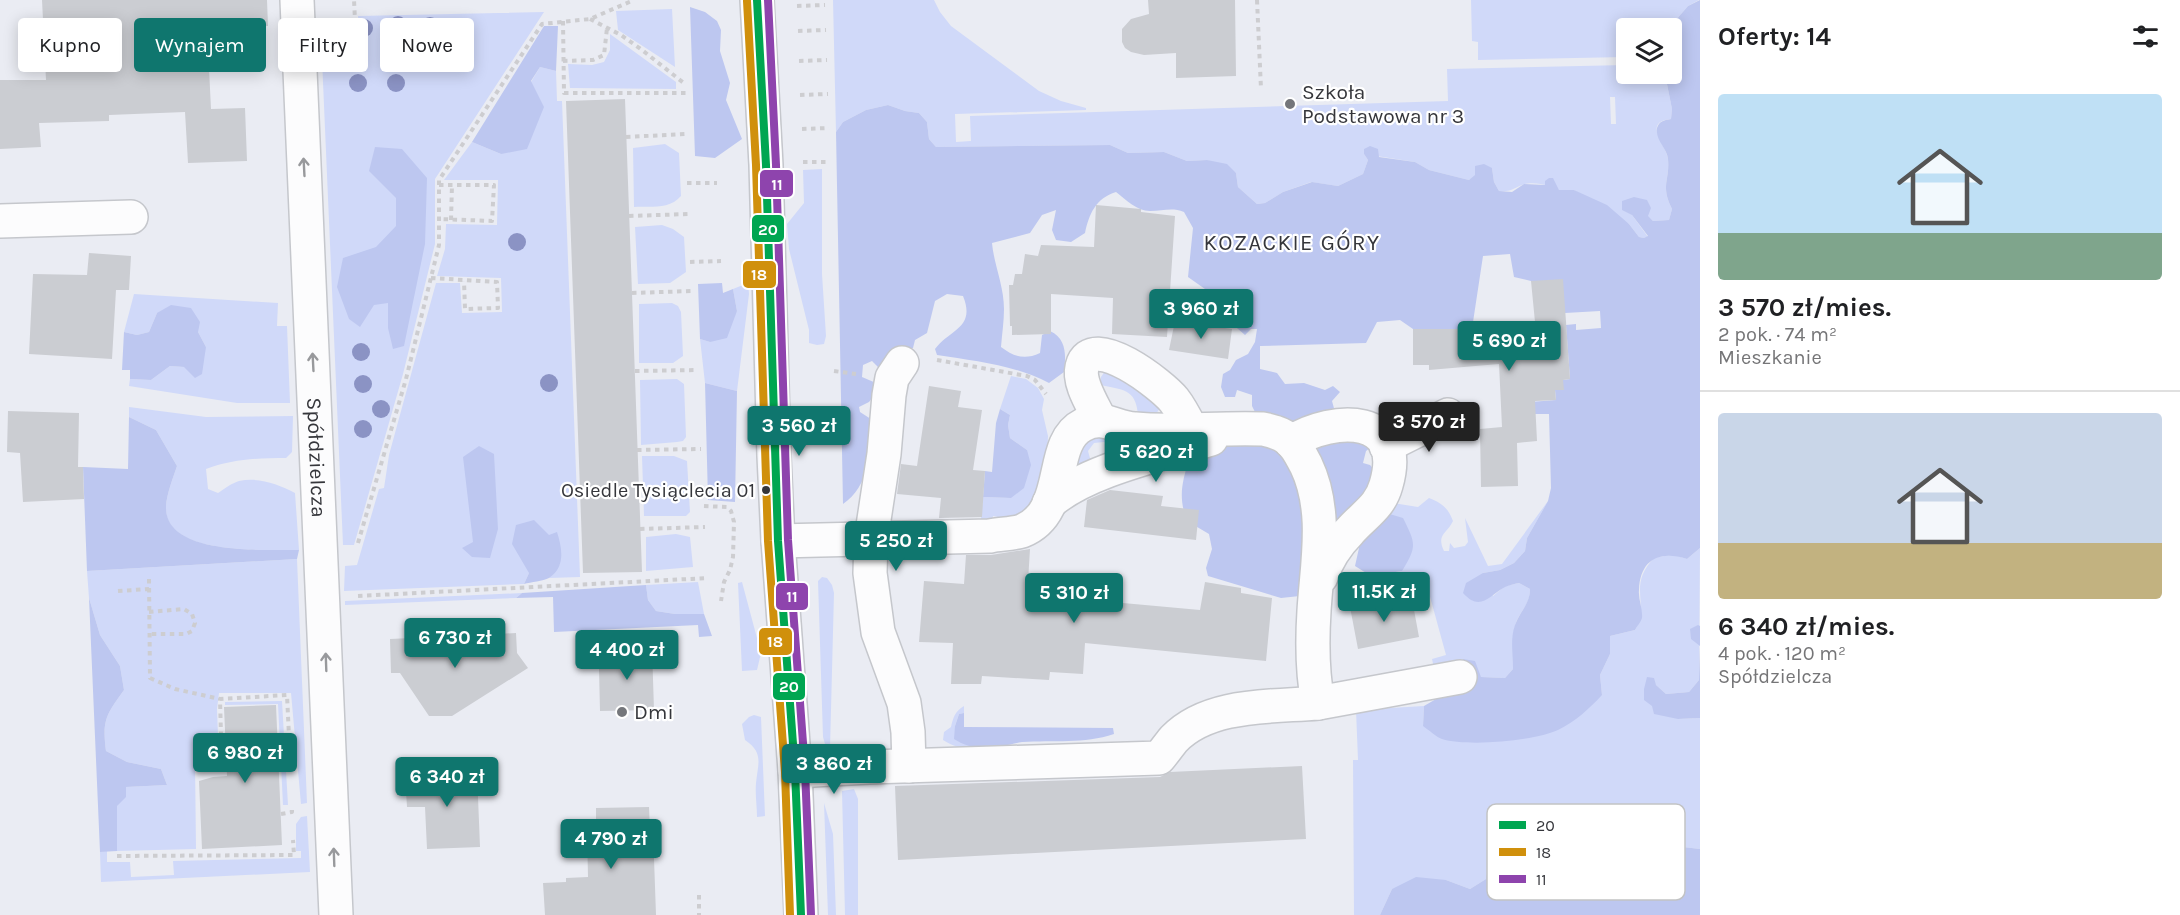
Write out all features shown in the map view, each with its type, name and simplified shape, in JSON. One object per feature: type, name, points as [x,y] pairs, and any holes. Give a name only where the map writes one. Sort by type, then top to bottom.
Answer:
[{"type":"street","points":[[297,0],[307,0]]},
{"type":"street","name":"Spółdzielcza","points":[[297,0],[336,915]]},
{"type":"street","points":[[757,0],[766,165],[778,541],[795,771],[801,915]]},
{"type":"street","points":[[0,220],[131,217]]},
{"type":"street","points":[[1100,420],[1083,382],[1082,367],[1091,356],[1106,354],[1139,371],[1158,385],[1173,399],[1191,429]]},
{"type":"street","points":[[902,363],[892,378],[889,395],[884,454],[871,539],[872,601],[878,632],[904,703],[909,766]]},
{"type":"street","points":[[1386,446],[1448,415]]},
{"type":"street","points":[[778,541],[990,536],[1022,531],[1043,514],[1049,503],[1059,473],[1066,440],[1080,426],[1100,420],[1135,429],[1263,429],[1278,432],[1292,442],[1308,470],[1318,498],[1320,530],[1313,645],[1314,679],[1318,703]]},
{"type":"street","points":[[1292,442],[1309,432],[1339,424],[1354,425],[1370,429],[1384,440],[1390,453],[1390,468],[1382,498],[1333,550],[1324,569],[1315,599]]},
{"type":"street","points":[[1049,503],[1063,491],[1083,481],[1242,429]]},
{"type":"street","points":[[795,771],[1160,758],[1175,738],[1199,722],[1217,714],[1242,709],[1318,703],[1460,677]]},
{"type":"path","points":[[356,549],[406,379],[439,245],[439,180],[542,24],[590,20],[634,0]]},
{"type":"path","points":[[1257,0],[1261,89]]},
{"type":"path","points":[[797,6],[825,5]]},
{"type":"path","points":[[590,20],[642,50],[685,84]]},
{"type":"path","points":[[563,21],[564,93],[686,93]]},
{"type":"path","points":[[563,61],[593,60],[604,55],[607,28]]},
{"type":"path","points":[[798,31],[826,30]]},
{"type":"path","points":[[799,61],[827,60]]},
{"type":"path","points":[[800,95],[828,94]]},
{"type":"path","points":[[802,129],[829,128]]},
{"type":"path","points":[[626,137],[686,134]]},
{"type":"path","points":[[803,162],[830,162]]},
{"type":"path","points":[[687,183],[717,183]]},
{"type":"path","points":[[439,185],[494,185],[492,221],[439,219]]},
{"type":"path","points":[[451,220],[452,185]]},
{"type":"path","points":[[629,216],[688,214]]},
{"type":"path","points":[[690,262],[721,261]]},
{"type":"path","points":[[431,278],[497,282],[498,308],[465,309],[464,281]]},
{"type":"path","points":[[632,293],[692,291]]},
{"type":"path","points":[[902,363],[911,358],[924,358],[1013,372],[1035,380],[1048,396]]},
{"type":"path","points":[[635,371],[696,370]]},
{"type":"path","points":[[638,450],[701,448]]},
{"type":"path","points":[[704,506],[727,507],[731,511],[734,522],[733,557],[721,601]]},
{"type":"path","points":[[640,529],[705,527]]},
{"type":"path","points":[[351,597],[708,578]]},
{"type":"path","points":[[149,579],[150,678],[175,689],[220,699],[287,695],[290,765]]},
{"type":"path","points":[[118,591],[149,589]]},
{"type":"path","points":[[149,612],[184,609],[192,614],[195,623],[192,631],[186,634],[149,634]]},
{"type":"path","points":[[220,699],[222,772]]},
{"type":"path","points":[[292,801],[293,823]]},
{"type":"path","points":[[281,814],[302,811]]},
{"type":"path","points":[[117,856],[294,855],[293,833]]},
{"type":"path","points":[[699,895],[699,915]]},
{"type":"shaded area","points":[[833,0],[934,0],[951,26],[1039,91],[1061,101],[1086,108],[1086,110],[955,114],[956,142],[971,141],[970,116],[1448,101],[1447,69],[1616,65],[1616,84],[1667,84],[1672,109],[1671,119],[1662,121],[1657,130],[1668,159],[1666,188],[1672,209],[1669,220],[1653,221],[1647,216],[1632,215],[1648,237],[1644,238],[1639,237],[1629,224],[1574,190],[1563,192],[1549,186],[1532,183],[1508,191],[1499,191],[1494,182],[1492,168],[1469,180],[1429,170],[1415,162],[1364,154],[1368,160],[1363,174],[1338,186],[1311,182],[1283,192],[1265,203],[1257,204],[1238,187],[1236,173],[1207,160],[1187,161],[1164,152],[1128,153],[1110,145],[936,147],[929,139],[927,122],[919,113],[888,105],[866,110],[843,122],[836,132]],"holes":[[[1610,97],[1615,97],[1616,124],[1611,124]]]},
{"type":"shaded area","points":[[1471,0],[1699,0],[1688,6],[1678,18],[1616,18],[1616,57],[1478,60],[1478,42],[1472,41]]},
{"type":"shaded area","points":[[1700,0],[1700,548],[1687,559],[1677,556],[1660,557],[1648,564],[1640,579],[1641,621],[1635,630],[1610,636],[1610,654],[1600,675],[1602,695],[1565,726],[1547,734],[1518,740],[1468,743],[1442,739],[1423,726],[1424,706],[1443,695],[1463,659],[1475,661],[1481,677],[1505,678],[1513,669],[1513,630],[1527,603],[1530,589],[1519,583],[1505,587],[1480,602],[1469,599],[1463,593],[1466,583],[1483,573],[1500,570],[1514,563],[1525,551],[1527,538],[1548,501],[1551,488],[1549,414],[1533,414],[1530,402],[1556,400],[1555,390],[1563,390],[1563,380],[1570,379],[1566,325],[1576,324],[1576,330],[1601,328],[1600,311],[1565,313],[1531,281],[1514,277],[1510,254],[1483,256],[1473,322],[1452,335],[1413,329],[1400,320],[1377,322],[1366,343],[1260,346],[1260,369],[1277,373],[1285,384],[1304,383],[1325,390],[1333,386],[1340,392],[1332,401],[1335,412],[1333,418],[1282,425],[1258,418],[1252,406],[1252,395],[1237,390],[1235,397],[1225,397],[1221,387],[1223,374],[1230,370],[1236,360],[1248,354],[1255,342],[1257,329],[1251,329],[1245,335],[1230,322],[1204,316],[1196,323],[1177,320],[1174,316],[1179,303],[1189,301],[1201,307],[1207,304],[1205,289],[1188,277],[1193,228],[1184,212],[1171,209],[1145,211],[1116,192],[1098,203],[1091,213],[1085,233],[1071,242],[1056,240],[1052,230],[1056,210],[1042,215],[1030,233],[992,243],[1004,300],[1001,347],[1020,356],[1035,355],[1040,353],[1042,335],[1050,331],[1056,334],[1064,348],[1064,372],[1049,383],[1009,368],[937,355],[935,349],[964,322],[966,307],[963,296],[947,294],[935,301],[927,333],[915,340],[913,348],[903,353],[882,371],[872,361],[863,365],[862,377],[876,383],[877,392],[869,402],[859,407],[860,412],[877,423],[864,478],[852,497],[843,504],[836,132],[843,122],[866,110],[888,105],[919,113],[927,122],[929,139],[936,147],[1110,145],[1128,153],[1164,152],[1187,161],[1207,160],[1227,164],[1236,173],[1238,187],[1257,204],[1265,203],[1283,192],[1312,182],[1338,186],[1363,174],[1368,160],[1364,149],[1370,146],[1378,149],[1379,157],[1415,162],[1429,170],[1469,180],[1475,175],[1475,166],[1484,164],[1492,168],[1494,182],[1499,191],[1512,192],[1524,184],[1545,185],[1545,181],[1553,178],[1559,190],[1574,190],[1607,205],[1629,224],[1639,237],[1644,238],[1648,236],[1632,215],[1622,210],[1622,201],[1634,197],[1647,200],[1651,208],[1648,216],[1653,221],[1669,220],[1672,209],[1666,188],[1668,159],[1659,140],[1657,128],[1664,120],[1671,119],[1672,109],[1667,84],[1682,84],[1682,18],[1678,18],[1688,6]]},
{"type":"shaded area","points":[[690,7],[705,12],[717,21],[721,30],[720,51],[730,83],[726,100],[742,139],[715,158],[695,156]]},
{"type":"shaded area","points":[[672,9],[675,67],[618,30],[616,11]]},
{"type":"shaded area","points":[[544,12],[435,179],[435,244],[403,374],[354,545],[343,545],[323,72],[368,72],[368,18],[358,18],[358,16]]},
{"type":"shaded area","points":[[544,26],[558,26],[556,71],[540,67],[531,81],[544,107],[527,149],[501,154],[472,142]]},
{"type":"shaded area","points":[[610,34],[676,82],[676,89],[570,88],[568,64],[592,65],[604,62],[610,50]]},
{"type":"shaded area","points":[[540,67],[556,71],[557,101],[562,101],[580,577],[549,578],[560,564],[529,573],[524,584],[344,591],[345,566],[357,565],[379,489],[384,488],[389,455],[436,283],[460,283],[462,313],[502,312],[501,278],[437,276],[445,249],[446,224],[497,225],[498,180],[444,180],[472,142],[501,154],[531,82]]},
{"type":"shaded area","points":[[665,144],[679,153],[681,196],[665,205],[634,207],[633,148]]},
{"type":"shaded area","points":[[375,147],[402,149],[427,178],[425,244],[404,346],[393,349],[388,328],[388,303],[374,305],[360,327],[349,319],[337,287],[343,258],[376,247],[396,226],[396,198],[369,171]]},
{"type":"shaded area","points":[[822,169],[822,274],[826,336],[824,344],[817,345],[809,343],[809,330],[789,249],[787,224],[804,203],[803,170]]},
{"type":"shaded area","points":[[662,225],[684,237],[686,272],[670,283],[638,284],[635,227]]},
{"type":"shaded area","points":[[722,283],[723,293],[733,289],[737,311],[727,338],[710,342],[700,339],[698,284]]},
{"type":"shaded area","points":[[748,283],[749,294],[737,391],[705,383],[700,339],[710,342],[737,311],[733,289]]},
{"type":"shaded area","points":[[134,294],[278,303],[277,326],[287,326],[290,403],[237,403],[129,386],[130,379],[151,380],[170,366],[184,367],[206,347],[198,332],[157,313],[149,332],[137,335],[124,332]]},
{"type":"shaded area","points":[[672,303],[678,306],[681,312],[683,356],[673,363],[639,363],[639,304]]},
{"type":"shaded area","points":[[171,305],[191,308],[200,322],[198,332],[206,347],[202,374],[195,378],[184,367],[170,366],[151,380],[130,379],[130,370],[122,370],[124,332],[137,335],[149,332],[157,313]]},
{"type":"shaded area","points":[[1113,370],[1160,408],[1156,414],[1138,415],[1137,406],[1131,395],[1100,385],[1105,371]]},
{"type":"shaded area","points":[[1011,376],[1026,379],[1038,388],[1044,399],[1042,410],[1048,436],[1046,480],[1039,503],[1000,527],[998,517],[993,516],[991,529],[980,527],[983,497],[1011,498],[1027,450],[1010,438],[1008,425],[1010,415],[1000,409]]},
{"type":"shaded area","points":[[677,379],[684,384],[686,437],[683,441],[641,445],[640,380]]},
{"type":"shaded area","points":[[705,383],[737,391],[735,502],[708,500]]},
{"type":"shaded area","points":[[129,407],[206,417],[293,416],[292,452],[286,458],[245,460],[206,469],[208,489],[218,493],[236,482],[254,480],[275,484],[295,493],[299,550],[219,547],[198,542],[181,534],[170,522],[166,506],[177,466],[156,430],[129,417]]},
{"type":"shaded area","points":[[1000,409],[1010,415],[1008,425],[1010,438],[1027,450],[1031,465],[1024,488],[1011,498],[983,497],[985,471],[992,472],[996,423]]},
{"type":"shaded area","points":[[129,417],[156,430],[177,466],[166,506],[170,522],[181,534],[199,542],[220,547],[299,550],[297,559],[87,571],[83,467],[128,469]]},
{"type":"shaded area","points":[[1096,433],[1151,437],[1115,453],[1113,446],[1104,442],[1094,443],[1088,451],[1091,462],[1072,481],[1077,447]]},
{"type":"shaded area","points":[[1322,434],[1374,445],[1366,451],[1363,463],[1370,465],[1378,474],[1372,490],[1327,534],[1303,445]]},
{"type":"shaded area","points":[[1265,438],[1302,475],[1309,595],[1281,598],[1208,576],[1206,568],[1212,549],[1209,534],[1187,521],[1184,512],[1182,490],[1189,459],[1224,440]]},
{"type":"shaded area","points":[[479,446],[494,454],[498,529],[490,558],[472,557],[462,548],[473,542],[463,457]]},
{"type":"shaded area","points":[[642,456],[674,456],[687,461],[690,512],[686,516],[644,516]]},
{"type":"shaded area","points":[[1429,498],[1444,506],[1453,521],[1442,537],[1444,551],[1449,551],[1450,543],[1454,548],[1465,546],[1468,542],[1465,518],[1488,566],[1502,564],[1548,501],[1527,538],[1525,551],[1514,563],[1500,570],[1483,573],[1493,596],[1505,586],[1519,583],[1530,589],[1527,602],[1515,625],[1513,669],[1505,678],[1481,677],[1463,659],[1460,667],[1434,668],[1432,659],[1446,655],[1429,593],[1412,596],[1401,582],[1388,582],[1386,574],[1402,571],[1383,512],[1393,503],[1418,507]]},
{"type":"shaded area","points":[[1383,512],[1403,518],[1413,545],[1402,571],[1371,576],[1355,566],[1360,532]]},
{"type":"shaded area","points":[[534,520],[549,535],[557,532],[561,557],[558,568],[549,578],[524,584],[529,573],[512,544],[516,525]]},
{"type":"shaded area","points":[[676,534],[690,537],[693,567],[646,571],[646,537]]},
{"type":"shaded area","points":[[1700,548],[1699,680],[1689,692],[1666,694],[1647,677],[1678,719],[1700,718],[1700,849],[1685,847],[1685,804],[1487,804],[1487,879],[1470,889],[1446,880],[1392,889],[1380,915],[1354,915],[1353,760],[1358,760],[1356,710],[1424,706],[1423,726],[1602,695],[1600,675],[1610,654],[1610,636],[1635,630],[1641,612],[1640,586],[1646,567],[1655,557],[1675,555],[1687,559]]},
{"type":"shaded area","points":[[297,559],[307,803],[301,804],[291,693],[219,693],[217,709],[219,762],[195,762],[196,849],[117,851],[117,806],[126,787],[167,785],[161,769],[127,762],[106,751],[107,718],[124,690],[120,666],[100,635],[89,598],[87,571]]},
{"type":"shaded area","points":[[822,577],[827,578],[834,593],[830,749],[823,737],[818,581]]},
{"type":"shaded area","points":[[698,582],[704,614],[675,614],[656,611],[648,600],[646,585]]},
{"type":"shaded area","points":[[742,582],[761,653],[757,670],[742,671],[738,583]]},
{"type":"shaded area","points":[[646,585],[648,600],[656,611],[675,614],[704,614],[712,636],[699,637],[698,625],[554,632],[553,597],[516,598],[522,593]]},
{"type":"shaded area","points":[[522,593],[516,598],[345,605],[345,601]]},
{"type":"shaded area","points":[[89,598],[100,635],[120,666],[124,690],[107,718],[106,751],[127,762],[161,769],[167,785],[126,787],[126,797],[117,806],[117,851],[100,852]]},
{"type":"shaded area","points":[[1700,626],[1700,646],[1691,639],[1690,629]]},
{"type":"shaded area","points":[[1700,646],[1700,718],[1678,719],[1654,714],[1652,706],[1644,700],[1647,677],[1654,678],[1656,685],[1666,694],[1689,692],[1699,680]]},
{"type":"shaded area","points":[[282,701],[288,805],[283,805],[278,704],[225,705],[225,702]]},
{"type":"shaded area","points":[[964,706],[964,713],[959,714],[955,726],[985,748],[963,748],[943,740],[944,732],[951,727],[958,710]]},
{"type":"shaded area","points":[[964,713],[964,727],[1113,728],[1114,734],[1080,740],[1022,742],[994,748],[977,747],[954,739],[959,714]]},
{"type":"shaded area","points":[[754,715],[761,717],[765,816],[757,817],[758,759],[755,749],[745,740],[742,724]]},
{"type":"shaded area","points":[[854,789],[858,799],[858,915],[845,915],[842,791]]},
{"type":"shaded area","points":[[824,803],[833,834],[836,915],[828,915]]},
{"type":"shaded area","points":[[307,816],[310,872],[101,882],[100,852],[107,851],[107,862],[130,862],[131,877],[174,875],[173,861],[301,858],[301,851],[296,851],[296,824],[301,817]]},
{"type":"shaded area","points":[[1685,847],[1700,849],[1700,915],[1380,915],[1392,889],[1416,877],[1446,880],[1470,889],[1486,879],[1487,874],[1487,900],[1685,900]]},
{"type":"building","points":[[42,0],[267,0],[268,26],[266,26],[266,18],[134,18],[134,72],[209,72],[211,109],[245,108],[247,161],[188,163],[185,112],[109,115],[109,121],[39,123],[41,147],[0,149],[0,80],[46,80],[46,72],[122,72],[122,18],[43,18]]},
{"type":"building","points":[[1148,0],[1235,0],[1236,76],[1176,78],[1176,53],[1144,55],[1125,48],[1122,42],[1122,29],[1131,19],[1149,14]]},
{"type":"building","points":[[625,99],[642,572],[583,573],[566,101]]},
{"type":"building","points":[[1096,205],[1141,209],[1141,212],[1175,216],[1167,337],[1112,334],[1113,298],[1051,294],[1051,334],[1012,335],[1009,285],[1013,285],[1015,274],[1022,274],[1025,254],[1038,256],[1041,245],[1094,247]]},
{"type":"building","points":[[89,253],[131,256],[129,290],[116,290],[112,359],[29,354],[33,274],[87,275]]},
{"type":"building","points":[[1563,279],[1570,379],[1563,380],[1564,390],[1555,390],[1556,400],[1535,401],[1537,441],[1517,443],[1518,486],[1481,487],[1480,429],[1502,427],[1499,364],[1429,370],[1429,365],[1413,365],[1413,329],[1471,329],[1471,327],[1535,322],[1531,281]]},
{"type":"building","points":[[1175,321],[1232,329],[1228,359],[1169,350]]},
{"type":"building","points":[[929,386],[961,391],[958,407],[982,410],[973,470],[985,471],[982,517],[939,518],[941,498],[897,494],[901,464],[917,466]]},
{"type":"building","points":[[8,411],[79,413],[78,467],[83,467],[84,499],[23,502],[20,453],[7,452]]},
{"type":"building","points":[[1110,490],[1163,496],[1161,506],[1199,510],[1196,540],[1084,527],[1087,500]]},
{"type":"building","points":[[1030,549],[1027,598],[1112,602],[1200,610],[1205,582],[1241,588],[1241,593],[1272,598],[1266,661],[1085,643],[1083,674],[1050,672],[1049,680],[982,676],[981,684],[951,684],[953,643],[919,642],[924,581],[964,584],[966,555],[991,555]]},
{"type":"building","points":[[1412,599],[1419,637],[1358,649],[1350,607]]},
{"type":"building","points":[[516,633],[517,653],[528,668],[452,716],[429,716],[400,673],[391,673],[390,639],[433,637],[440,648],[459,636]]},
{"type":"building","points":[[652,648],[654,710],[600,711],[599,669],[604,669],[603,651]]},
{"type":"building","points":[[276,705],[282,845],[202,849],[199,781],[227,776],[224,707]]},
{"type":"building","points":[[1302,766],[1306,839],[898,860],[895,786],[1160,777],[1170,772]]},
{"type":"building","points":[[477,772],[480,847],[427,849],[425,807],[407,807],[405,776]]},
{"type":"building","points":[[649,807],[650,830],[653,830],[656,915],[545,915],[543,883],[566,882],[566,878],[588,877],[587,831],[596,831],[596,808]]},
{"type":"transit line","name":"20","points":[[757,0],[766,165],[778,541],[795,771],[801,915]]},
{"type":"transit line","name":"11","points":[[768,0],[776,165],[788,540],[805,770],[811,915]]},
{"type":"transit line","name":"18","points":[[747,1],[756,165],[768,541],[785,772],[790,915]]},
{"type":"place","name":"Szkoła Podstawowa nr 3","points":[[1290,104]]},
{"type":"place","name":"Osiedle Tysiąclecia 01","points":[[766,490]]},
{"type":"place","name":"Dmi","points":[[622,712]]},
{"type":"district","name":"KOZACKIE GÓRY","points":[[1292,242]]}]
